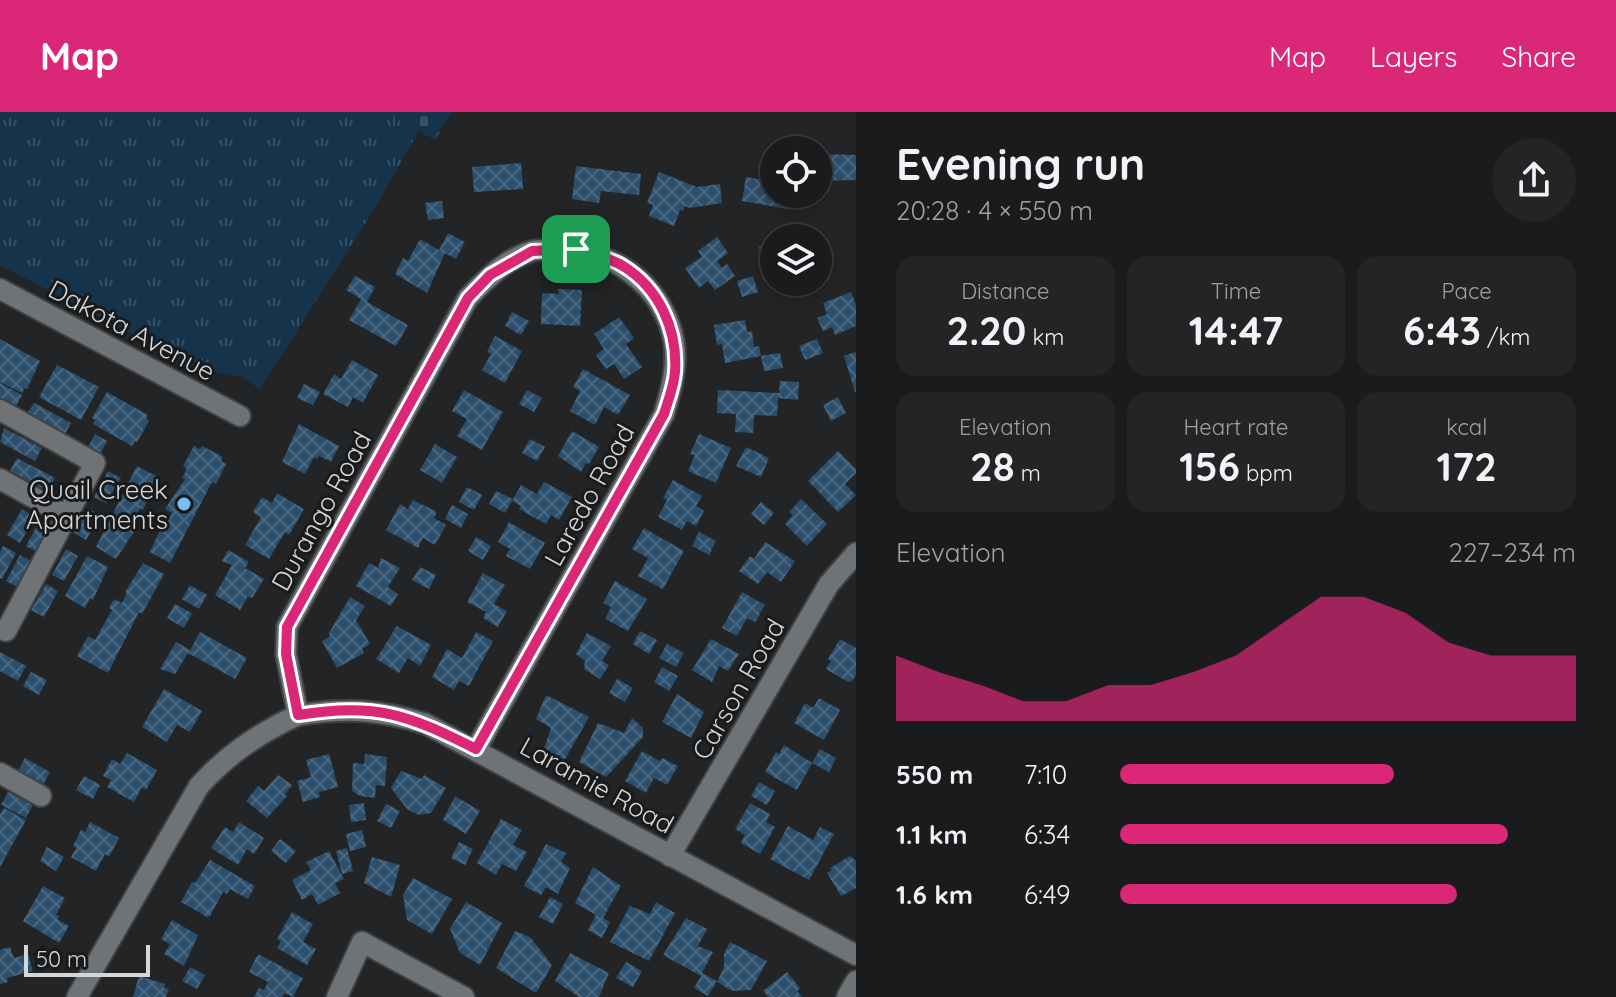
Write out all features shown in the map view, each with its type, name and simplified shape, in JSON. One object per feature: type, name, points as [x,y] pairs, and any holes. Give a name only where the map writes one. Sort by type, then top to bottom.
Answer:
[{"type":"street","name":"Durango Road","points":[[298,715],[286,654],[287,627],[468,298],[490,275],[532,251],[576,249],[622,265]]},
{"type":"street","name":"Laredo Road","points":[[476,749],[664,414],[675,374],[674,344],[667,314],[650,289],[622,265]]},
{"type":"street","name":"Dakota Avenue","points":[[0,289],[240,416]]},
{"type":"street","points":[[0,410],[95,463],[6,631]]},
{"type":"street","points":[[0,479],[67,516]]},
{"type":"street","name":"Carson Road","points":[[670,856],[829,584],[856,553]]},
{"type":"street","name":"Laramie Road","points":[[298,715],[366,709],[426,724],[856,955]]},
{"type":"street","points":[[77,997],[199,786],[242,745],[298,715]]},
{"type":"street","points":[[0,773],[41,796]]},
{"type":"street","points":[[337,997],[362,942],[464,997]]},
{"type":"street","points":[[847,997],[856,981]]},
{"type":"green space","points":[[0,112],[385,112],[419,131],[373,211],[260,389],[240,376],[202,370],[0,265]]},
{"type":"green space","points":[[385,112],[452,112],[435,140]]},
{"type":"building","points":[[832,154],[856,155],[856,180],[832,181]]},
{"type":"building","points":[[521,163],[523,189],[474,192],[472,167]]},
{"type":"building","points":[[576,166],[641,174],[639,195],[601,191],[599,203],[572,199]]},
{"type":"building","points":[[659,172],[697,187],[720,184],[722,203],[685,206],[683,211],[680,210],[674,226],[649,216],[653,205],[647,203]]},
{"type":"building","points":[[746,177],[760,180],[760,204],[742,201]]},
{"type":"building","points":[[442,201],[444,218],[428,220],[425,203]]},
{"type":"building","points":[[448,233],[465,242],[456,259],[445,253],[427,293],[395,274],[403,258],[408,261],[420,239],[439,250]]},
{"type":"building","points":[[717,237],[728,253],[717,261],[722,268],[727,264],[735,276],[715,290],[708,281],[699,288],[685,268],[702,257],[698,251]]},
{"type":"building","points":[[355,276],[375,287],[367,302],[408,325],[396,346],[349,320],[361,299],[346,290]]},
{"type":"building","points":[[753,276],[758,292],[742,297],[737,281]]},
{"type":"building","points":[[558,289],[582,290],[580,326],[541,324],[542,293],[559,294]]},
{"type":"building","points":[[851,292],[856,305],[856,326],[835,335],[832,327],[823,331],[817,318],[827,314],[823,303]]},
{"type":"building","points":[[512,312],[529,321],[521,335],[505,326]]},
{"type":"building","points":[[619,317],[634,338],[626,344],[642,367],[624,379],[614,364],[606,369],[596,355],[604,349],[594,334]]},
{"type":"building","points":[[745,320],[747,332],[752,331],[754,347],[759,346],[761,356],[725,363],[722,344],[717,345],[714,325]]},
{"type":"building","points":[[495,336],[522,351],[505,383],[482,370],[491,354],[487,352]]},
{"type":"building","points":[[0,339],[40,361],[22,393],[0,382]]},
{"type":"building","points":[[817,339],[823,353],[805,360],[799,346]]},
{"type":"building","points":[[856,352],[856,392],[855,392],[844,356]]},
{"type":"building","points":[[780,353],[783,368],[764,371],[761,356]]},
{"type":"building","points":[[352,360],[378,375],[363,403],[353,397],[348,407],[323,394],[334,374],[341,379]]},
{"type":"building","points":[[57,365],[99,387],[81,420],[39,397]]},
{"type":"building","points":[[583,369],[630,395],[618,415],[604,407],[595,425],[570,411],[580,391],[573,387]]},
{"type":"building","points":[[780,381],[799,382],[798,400],[778,398],[777,416],[754,415],[753,433],[735,432],[736,414],[717,413],[718,390],[779,393]]},
{"type":"building","name":"Quail Creek Apartments","points":[[0,383],[22,395],[15,408],[0,400]]},
{"type":"building","points":[[304,384],[320,392],[313,405],[297,398]]},
{"type":"building","points":[[464,390],[503,412],[482,450],[457,436],[467,419],[452,411]]},
{"type":"building","points":[[527,390],[542,398],[534,412],[519,404]]},
{"type":"building","name":"Quail Creek Apartments","points":[[107,392],[148,415],[146,419],[149,421],[132,446],[93,424],[95,420],[92,418]]},
{"type":"building","points":[[838,397],[846,413],[831,421],[823,405]]},
{"type":"building","name":"Quail Creek Apartments","points":[[34,403],[71,423],[64,436],[26,415]]},
{"type":"building","points":[[299,424],[339,446],[331,462],[314,457],[305,474],[282,462]]},
{"type":"building","name":"Quail Creek Apartments","points":[[4,428],[42,448],[35,461],[0,442]]},
{"type":"building","points":[[572,431],[599,447],[581,472],[558,456]]},
{"type":"building","name":"Quail Creek Apartments","points":[[95,434],[107,441],[100,454],[88,447]]},
{"type":"building","points":[[699,434],[731,448],[716,483],[688,471],[695,455],[690,454]]},
{"type":"building","points":[[530,439],[545,447],[537,461],[522,453]]},
{"type":"building","points":[[435,444],[457,457],[442,483],[420,470]]},
{"type":"building","name":"Quail Creek Apartments","points":[[194,446],[200,449],[202,446],[223,457],[221,461],[226,464],[216,484],[212,482],[170,563],[150,552],[165,519],[168,521],[172,513],[165,509],[185,479],[182,478],[187,469],[183,466]]},
{"type":"building","points":[[746,447],[769,458],[761,477],[736,466]]},
{"type":"building","points":[[838,451],[856,469],[845,484],[856,495],[838,512],[808,481]]},
{"type":"building","name":"Quail Creek Apartments","points":[[17,458],[55,478],[48,491],[10,471]]},
{"type":"building","name":"Quail Creek Apartments","points":[[137,466],[158,477],[143,510],[140,508],[135,517],[138,519],[133,528],[136,529],[116,559],[96,547]]},
{"type":"building","name":"Quail Creek Apartments","points":[[108,471],[121,478],[106,503],[94,497]]},
{"type":"building","points":[[673,480],[702,496],[696,506],[704,511],[696,526],[687,521],[682,530],[658,517],[667,500],[663,498]]},
{"type":"building","points":[[544,482],[572,497],[559,520],[551,515],[546,524],[519,509],[521,506],[512,501],[521,485],[537,494]]},
{"type":"building","points":[[467,487],[482,495],[474,510],[459,502]]},
{"type":"building","points":[[496,491],[513,499],[505,513],[489,504]]},
{"type":"building","points":[[277,493],[304,509],[289,535],[285,532],[269,559],[245,545],[261,517],[253,512],[262,497],[272,503]]},
{"type":"building","points":[[801,499],[827,524],[807,546],[785,524],[793,515],[789,512]]},
{"type":"building","points":[[413,500],[437,512],[434,518],[446,525],[435,545],[423,538],[418,548],[386,530],[400,504],[408,509]]},
{"type":"building","points":[[761,502],[774,513],[764,525],[751,514]]},
{"type":"building","points":[[452,505],[468,514],[461,528],[445,519]]},
{"type":"building","name":"Quail Creek Apartments","points":[[88,508],[100,515],[86,540],[74,533]]},
{"type":"building","name":"Quail Creek Apartments","points":[[22,509],[35,517],[20,543],[7,535]]},
{"type":"building","name":"Quail Creek Apartments","points":[[40,520],[53,527],[39,553],[26,546]]},
{"type":"building","points":[[509,522],[545,543],[530,569],[506,556],[510,549],[498,542]]},
{"type":"building","points":[[644,528],[684,551],[663,589],[638,576],[648,558],[632,549]]},
{"type":"building","points":[[699,532],[716,541],[709,555],[692,546]]},
{"type":"building","points":[[476,537],[491,546],[483,560],[468,551]]},
{"type":"building","points":[[765,542],[795,561],[781,582],[767,572],[758,584],[739,571],[750,556],[754,559]]},
{"type":"building","name":"Quail Creek Apartments","points":[[3,546],[16,553],[2,579],[0,552]]},
{"type":"building","name":"Quail Creek Apartments","points":[[66,549],[78,556],[64,581],[52,575]]},
{"type":"building","points":[[228,550],[249,562],[245,568],[264,579],[240,610],[215,595],[232,565],[222,561]]},
{"type":"building","name":"Quail Creek Apartments","points":[[20,555],[33,562],[19,588],[6,581]]},
{"type":"building","name":"Quail Creek Apartments","points":[[87,556],[108,567],[93,600],[90,598],[85,608],[65,596]]},
{"type":"building","points":[[381,558],[400,568],[388,587],[398,594],[391,606],[356,586],[369,563],[378,568]]},
{"type":"building","name":"Quail Creek Apartments","points":[[143,563],[164,574],[142,614],[139,612],[108,673],[77,656],[88,636],[95,640],[112,610],[109,608],[114,599],[122,603],[125,592]]},
{"type":"building","points":[[420,567],[436,575],[429,589],[412,580]]},
{"type":"building","points":[[483,573],[505,585],[494,604],[507,611],[498,627],[483,618],[486,612],[467,602]]},
{"type":"building","points":[[615,581],[647,599],[628,631],[605,619],[611,607],[603,603]]},
{"type":"building","name":"Quail Creek Apartments","points":[[46,584],[58,591],[44,617],[31,610]]},
{"type":"building","points":[[190,585],[207,595],[199,609],[182,599]]},
{"type":"building","points":[[742,592],[765,605],[755,622],[747,618],[737,636],[722,628]]},
{"type":"building","points":[[350,597],[365,606],[356,620],[370,644],[362,649],[364,653],[337,668],[322,641],[330,636]]},
{"type":"building","points":[[175,604],[192,613],[184,628],[167,618]]},
{"type":"building","points":[[397,626],[431,645],[420,666],[408,658],[399,673],[376,659]]},
{"type":"building","points":[[640,631],[657,640],[649,654],[633,644]]},
{"type":"building","points":[[200,632],[247,658],[235,679],[188,653],[175,674],[160,669],[176,642],[190,650]]},
{"type":"building","points":[[476,632],[493,641],[469,686],[459,681],[454,690],[432,677],[447,649],[462,658]]},
{"type":"building","points":[[587,633],[611,646],[602,661],[609,665],[600,679],[584,669],[585,661],[576,654]]},
{"type":"building","points":[[711,639],[739,654],[728,671],[719,666],[712,682],[692,670]]},
{"type":"building","points":[[840,639],[856,648],[856,675],[848,682],[826,669],[831,661],[828,659]]},
{"type":"building","points":[[667,644],[684,653],[676,667],[659,658]]},
{"type":"building","points":[[0,652],[26,666],[18,681],[0,671]]},
{"type":"building","points":[[662,667],[678,676],[669,691],[654,682]]},
{"type":"building","points":[[31,672],[47,680],[39,695],[23,686]]},
{"type":"building","points":[[617,679],[633,688],[625,702],[609,693]]},
{"type":"building","points":[[164,689],[202,711],[190,732],[177,725],[167,742],[142,727]]},
{"type":"building","points":[[677,694],[704,712],[691,738],[662,722]]},
{"type":"building","points":[[546,695],[589,717],[564,761],[544,748],[551,728],[536,719]]},
{"type":"building","points":[[819,698],[840,710],[824,740],[794,723],[805,703],[813,708]]},
{"type":"building","points":[[632,718],[643,728],[643,737],[606,777],[579,762],[598,723],[624,733]]},
{"type":"building","points":[[784,745],[812,763],[797,790],[765,772],[776,752],[779,754]]},
{"type":"building","points":[[820,749],[836,758],[829,772],[812,763]]},
{"type":"building","points":[[642,751],[678,766],[667,785],[654,778],[646,793],[625,781]]},
{"type":"building","points":[[127,753],[157,770],[146,790],[142,787],[134,802],[107,787],[111,780],[103,776],[112,759],[120,764]]},
{"type":"building","points":[[329,754],[338,787],[319,792],[320,797],[303,802],[297,781],[311,777],[306,760]]},
{"type":"building","points":[[365,754],[387,757],[385,786],[376,785],[375,798],[360,796],[352,791],[353,763],[364,764]]},
{"type":"building","points":[[25,758],[50,772],[42,787],[17,773]]},
{"type":"building","points":[[401,771],[422,779],[424,775],[446,788],[431,813],[419,815],[407,809],[391,788]]},
{"type":"building","points":[[278,775],[292,785],[285,794],[287,796],[267,818],[246,801],[258,786],[264,791]]},
{"type":"building","points":[[84,776],[100,785],[93,799],[76,790]]},
{"type":"building","points":[[759,782],[775,791],[767,805],[751,796]]},
{"type":"building","points":[[8,792],[33,805],[26,818],[1,805]]},
{"type":"building","points":[[455,796],[480,811],[466,834],[443,820]]},
{"type":"building","points":[[364,803],[366,820],[351,822],[349,805]]},
{"type":"building","points":[[750,803],[770,814],[766,822],[775,827],[760,854],[741,843],[745,835],[735,829]]},
{"type":"building","points":[[386,804],[400,811],[391,828],[377,821]]},
{"type":"building","points":[[4,808],[26,820],[0,867],[0,814]]},
{"type":"building","points":[[501,819],[522,830],[513,845],[527,852],[516,871],[502,864],[496,875],[477,863]]},
{"type":"building","points":[[90,822],[119,838],[109,857],[105,854],[96,871],[71,857],[81,830],[85,832]]},
{"type":"building","points":[[239,822],[264,838],[254,854],[247,849],[238,865],[211,848],[225,827],[233,832]]},
{"type":"building","points":[[788,826],[813,840],[820,827],[834,834],[809,880],[770,859]]},
{"type":"building","points":[[362,830],[366,847],[350,851],[346,834]]},
{"type":"building","points":[[280,839],[296,851],[286,863],[271,851]]},
{"type":"building","points":[[459,842],[473,849],[465,865],[451,858]]},
{"type":"building","points":[[546,844],[566,853],[561,862],[570,868],[558,894],[546,887],[541,895],[524,886]]},
{"type":"building","points":[[47,847],[64,857],[56,871],[40,861]]},
{"type":"building","points":[[347,848],[353,871],[342,874],[336,851]]},
{"type":"building","points":[[329,851],[344,879],[335,883],[340,893],[318,905],[312,894],[302,900],[292,880],[311,870],[306,862]]},
{"type":"building","points":[[850,856],[856,861],[856,888],[841,896],[827,873]]},
{"type":"building","points":[[372,857],[400,865],[391,897],[364,883]]},
{"type":"building","points":[[210,860],[255,886],[248,899],[230,889],[227,894],[223,892],[207,917],[181,902]]},
{"type":"building","points":[[593,867],[621,886],[603,918],[610,922],[602,938],[588,930],[596,915],[575,903]]},
{"type":"building","points":[[413,878],[452,899],[432,934],[407,920],[403,895]]},
{"type":"building","points":[[43,886],[65,898],[56,915],[59,916],[57,919],[69,926],[59,943],[23,921]]},
{"type":"building","points":[[550,897],[563,904],[553,924],[539,917]]},
{"type":"building","points":[[466,902],[502,923],[480,965],[460,953],[450,929]]},
{"type":"building","points":[[656,902],[675,913],[649,961],[610,942],[630,906],[650,914]]},
{"type":"building","points":[[292,912],[313,924],[303,942],[316,949],[307,965],[277,948],[281,941],[277,939]]},
{"type":"building","points":[[686,918],[707,929],[698,946],[713,952],[702,973],[717,981],[708,996],[694,988],[701,976],[663,955]]},
{"type":"building","points":[[172,920],[198,935],[184,966],[164,954],[170,944],[161,939]]},
{"type":"building","points":[[515,931],[530,937],[552,965],[536,993],[496,968]]},
{"type":"building","points":[[730,942],[767,961],[751,990],[732,991],[717,982]]},
{"type":"building","points":[[10,947],[14,958],[28,954],[33,971],[7,978],[8,982],[0,984],[0,950]]},
{"type":"building","points":[[570,953],[609,973],[599,997],[579,997],[555,981]]},
{"type":"building","points":[[258,954],[303,978],[293,997],[285,993],[282,997],[254,997],[259,988],[264,990],[268,982],[249,972]]},
{"type":"building","points":[[626,962],[642,971],[633,987],[616,978]]},
{"type":"building","points":[[190,967],[205,975],[197,989],[182,981]]},
{"type":"building","points":[[787,972],[800,988],[797,991],[802,997],[768,997],[763,991]]},
{"type":"building","points":[[139,976],[165,984],[164,988],[169,989],[166,997],[133,997]]},
{"type":"place","name":"Quail Creek Apartments","points":[[184,504]]},
{"type":"route","points":[[576,249],[622,265],[650,289],[667,314],[674,344],[675,374],[664,414],[476,749],[426,724],[395,714],[366,709],[298,715],[286,654],[287,627],[468,298],[490,275],[532,251],[576,249]]}]
